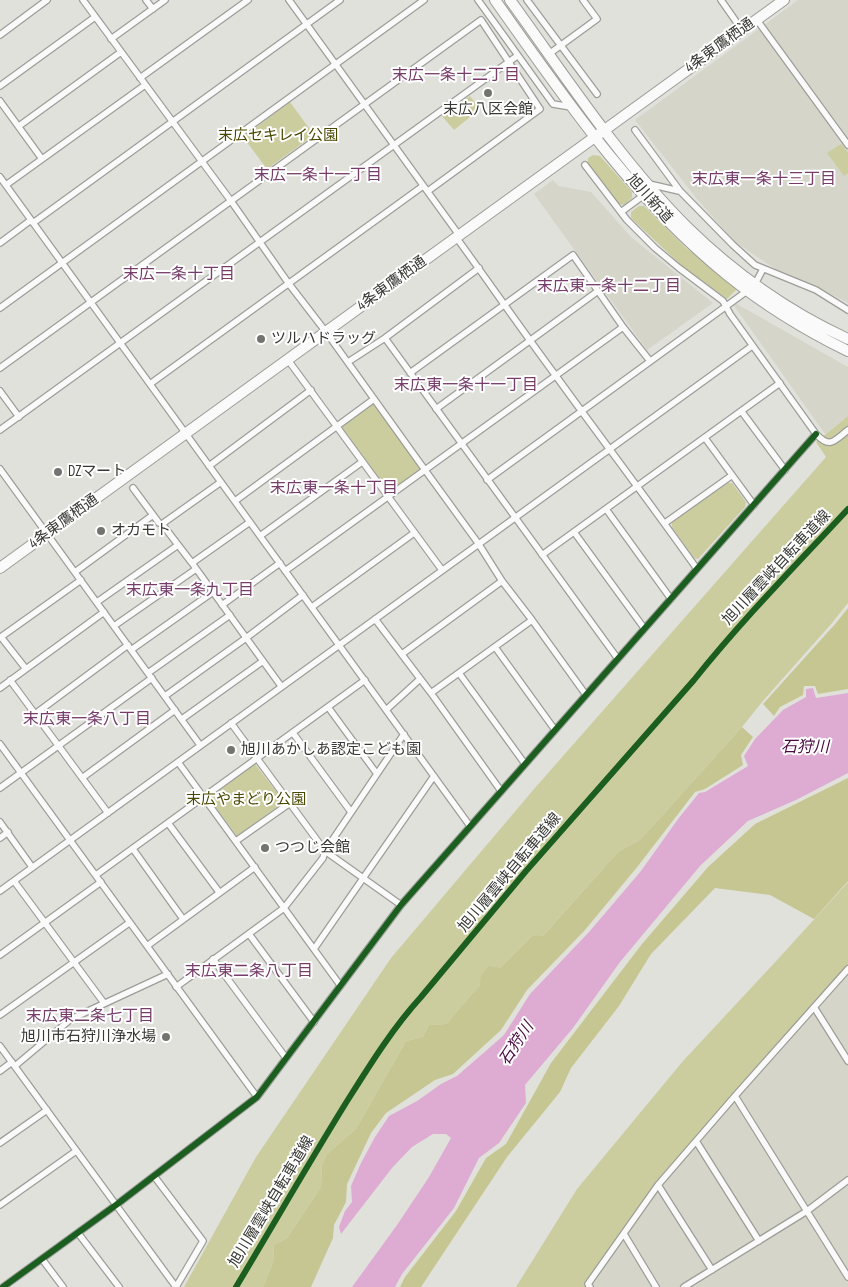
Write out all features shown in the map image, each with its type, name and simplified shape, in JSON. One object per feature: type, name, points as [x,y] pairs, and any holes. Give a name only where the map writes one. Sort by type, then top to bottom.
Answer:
[{"type":"highway","name":"旭川新道","points":[[494,0],[571,107],[595,137],[644,195],[690,242],[715,265],[751,287],[848,339]]},
{"type":"highway","name":"旭川新道","points":[[510,0],[604,130],[647,184],[688,228],[721,256],[751,287],[803,327],[848,351]]},
{"type":"highway","name":"4条東鷹栖通","points":[[0,568],[784,0]]},
{"type":"street","points":[[0,35],[48,0]]},
{"type":"street","points":[[83,0],[231,201],[289,284],[348,362],[426,470],[502,581],[586,695]]},
{"type":"street","points":[[146,0],[153,9]]},
{"type":"street","points":[[111,39],[165,0]]},
{"type":"street","points":[[140,78],[248,0]]},
{"type":"street","points":[[289,0],[428,191],[504,304],[697,569]]},
{"type":"street","points":[[0,243],[340,0]]},
{"type":"street","points":[[0,308],[424,0]]},
{"type":"street","points":[[478,0],[553,104],[571,107]]},
{"type":"street","points":[[527,0],[597,94]]},
{"type":"street","points":[[549,54],[597,19],[583,0]]},
{"type":"street","points":[[721,0],[742,30]]},
{"type":"street","points":[[0,86],[95,17]]},
{"type":"street","points":[[0,368],[481,20],[540,109],[428,191]]},
{"type":"street","points":[[757,20],[848,145]]},
{"type":"street","points":[[19,126],[121,52]]},
{"type":"street","points":[[0,430],[517,56]]},
{"type":"street","points":[[6,185],[144,85]]},
{"type":"street","points":[[0,101],[42,159]]},
{"type":"street","points":[[635,130],[680,191],[755,265],[816,290],[848,310]]},
{"type":"street","points":[[585,165],[627,220],[655,248],[723,301],[752,346],[816,434],[828,443],[848,430]]},
{"type":"street","points":[[0,178],[470,826]]},
{"type":"street","points":[[647,184],[680,191]]},
{"type":"street","points":[[150,384],[423,186]]},
{"type":"street","points":[[621,212],[644,195]]},
{"type":"street","points":[[410,373],[574,254],[623,327],[650,361]]},
{"type":"street","points":[[348,362],[479,268]]},
{"type":"street","points":[[487,480],[726,307],[751,287],[763,269]]},
{"type":"street","points":[[436,409],[598,291]]},
{"type":"street","points":[[286,571],[623,327]]},
{"type":"street","points":[[384,338],[618,659]]},
{"type":"street","points":[[0,891],[752,346]]},
{"type":"street","points":[[288,360],[442,570]]},
{"type":"street","points":[[542,555],[780,384]]},
{"type":"street","points":[[209,466],[311,390]]},
{"type":"street","points":[[0,391],[19,417]]},
{"type":"street","points":[[235,501],[374,398]]},
{"type":"street","points":[[742,412],[785,470]]},
{"type":"street","points":[[5,1286],[116,1205],[257,1097],[401,905],[816,434]]},
{"type":"street","points":[[705,438],[754,505]]},
{"type":"street","points":[[260,536],[362,462]]},
{"type":"street","points":[[0,469],[200,745]]},
{"type":"street","points":[[665,523],[731,476]]},
{"type":"street","points":[[162,524],[221,482]]},
{"type":"street","points":[[133,488],[159,523],[162,524],[178,544],[281,686]]},
{"type":"street","points":[[606,509],[671,599]]},
{"type":"street","points":[[75,572],[153,515]]},
{"type":"street","points":[[114,626],[250,522]]},
{"type":"street","points":[[574,532],[644,628]]},
{"type":"street","points":[[312,607],[414,533]]},
{"type":"street","points":[[96,602],[178,544]]},
{"type":"street","points":[[222,605],[280,563]]},
{"type":"street","points":[[26,669],[1,637],[81,580]]},
{"type":"street","points":[[402,654],[502,581]]},
{"type":"street","points":[[35,714],[129,647],[213,592]]},
{"type":"street","points":[[165,696],[303,595]]},
{"type":"street","points":[[0,688],[104,612]]},
{"type":"street","points":[[0,788],[230,615]]},
{"type":"street","points":[[375,619],[501,791]]},
{"type":"street","points":[[431,693],[532,620]]},
{"type":"street","points":[[495,647],[555,730]]},
{"type":"street","points":[[182,719],[263,661]]},
{"type":"street","points":[[459,673],[525,764]]},
{"type":"street","points":[[386,710],[420,679]]},
{"type":"street","points":[[10,680],[108,813]]},
{"type":"street","points":[[96,876],[365,680]]},
{"type":"street","points":[[328,707],[377,774]]},
{"type":"street","points":[[82,778],[175,710]]},
{"type":"street","points":[[231,723],[325,851],[401,905]]},
{"type":"street","points":[[293,732],[351,812]]},
{"type":"street","points":[[176,987],[284,908],[323,858],[325,851],[404,734]]},
{"type":"street","points":[[0,744],[257,1097]]},
{"type":"street","points":[[178,762],[340,985]]},
{"type":"street","points":[[314,949],[434,776]]},
{"type":"street","points":[[236,841],[290,803]]},
{"type":"street","points":[[0,822],[32,867]]},
{"type":"street","points":[[168,823],[219,892]]},
{"type":"street","points":[[0,838],[8,832]]},
{"type":"street","points":[[133,849],[183,919]]},
{"type":"street","points":[[147,946],[255,866]]},
{"type":"street","points":[[14,881],[104,1003]]},
{"type":"street","points":[[0,955],[100,882]]},
{"type":"street","points":[[0,1015],[129,923]]},
{"type":"street","points":[[249,934],[314,1022]]},
{"type":"street","points":[[214,959],[286,1058]]},
{"type":"street","points":[[590,1287],[588,1284],[658,1185],[848,969]]},
{"type":"street","points":[[0,1071],[14,1064],[71,1019],[168,974]]},
{"type":"street","points":[[814,1007],[848,1061]]},
{"type":"street","points":[[0,1046],[176,1287],[202,1241],[154,1176]]},
{"type":"street","points":[[735,1096],[848,1277]]},
{"type":"street","points":[[0,1143],[47,1110]]},
{"type":"street","points":[[696,1141],[759,1241]]},
{"type":"street","points":[[0,1205],[76,1151]]},
{"type":"street","points":[[684,1287],[807,1211],[848,1180]]},
{"type":"street","points":[[658,1185],[712,1270]]},
{"type":"street","points":[[78,1233],[119,1287]]},
{"type":"street","points":[[624,1234],[656,1287]]},
{"type":"street","points":[[42,1259],[62,1287]]},
{"type":"shaded area","points":[[798,0],[848,0],[848,303],[778,271],[734,241],[697,199],[635,120]]},
{"type":"shaded area","points":[[553,180],[559,186],[591,192],[631,237],[713,303],[647,350],[534,194]]},
{"type":"shaded area","points":[[730,300],[848,367],[848,416],[825,434]]},
{"type":"shaded area","points":[[848,969],[848,1287],[590,1287],[588,1284],[646,1201]]},
{"type":"green space","points":[[470,96],[480,109],[454,130],[442,116]]},
{"type":"green space","name":"末広セキレイ公園","points":[[290,102],[314,135],[267,169],[243,137]]},
{"type":"green space","points":[[841,144],[848,153],[848,173],[844,176],[827,153]]},
{"type":"green space","points":[[593,155],[600,156],[632,192],[632,198],[624,205],[619,204],[588,163],[588,158]]},
{"type":"green space","points":[[639,206],[644,206],[686,248],[738,288],[727,299],[681,265],[631,218],[631,212]]},
{"type":"green space","points":[[373,403],[422,469],[389,492],[341,426]]},
{"type":"green space","points":[[848,416],[848,603],[742,727],[641,839],[618,852],[542,937],[533,935],[480,985],[446,1024],[429,1025],[423,1037],[406,1041],[356,1129],[327,1154],[322,1165],[321,1187],[287,1238],[274,1245],[273,1263],[263,1287],[184,1287],[256,1157],[391,958],[534,789],[826,457],[816,442]]},
{"type":"green space","points":[[728,483],[732,483],[746,502],[745,507],[698,559],[694,558],[672,527],[672,522]]},
{"type":"green space","points":[[848,608],[848,689],[818,694],[815,686],[804,686],[803,695],[780,707],[774,716],[763,704]]},
{"type":"green space","points":[[742,727],[753,737],[741,755],[743,765],[705,789],[695,792],[638,866],[585,930],[527,990],[501,1030],[453,1074],[435,1080],[386,1113],[371,1133],[347,1184],[346,1202],[334,1225],[333,1238],[311,1287],[263,1287],[273,1263],[274,1245],[287,1238],[321,1187],[322,1165],[327,1154],[356,1129],[406,1041],[423,1037],[429,1025],[446,1024],[480,985],[481,976],[489,966],[500,968],[533,935],[543,936],[618,852],[641,839]]},
{"type":"green space","name":"末広やまどり公園","points":[[255,764],[284,802],[237,836],[209,798]]},
{"type":"green space","points":[[848,778],[848,881],[814,919],[770,895],[715,888],[651,954],[619,1006],[571,1068],[560,1092],[507,1157],[421,1287],[400,1287],[405,1277],[456,1211],[486,1158],[506,1144],[551,1063],[642,944],[708,867],[755,824]]},
{"type":"green space","points":[[848,882],[848,969],[658,1185],[588,1283],[590,1287],[516,1287],[577,1189],[683,1061]]},
{"type":"water","name":"石狩川","points":[[813,688],[816,698],[848,693],[848,773],[796,800],[748,821],[700,866],[620,962],[573,1028],[525,1085],[526,1103],[499,1143],[479,1158],[454,1208],[402,1274],[395,1287],[352,1287],[429,1177],[451,1138],[446,1134],[433,1134],[412,1147],[392,1168],[341,1234],[339,1227],[345,1211],[352,1202],[351,1186],[375,1137],[389,1116],[457,1076],[504,1035],[530,994],[589,932],[641,871],[699,793],[705,792],[748,766],[744,756],[755,739],[783,710],[806,697],[806,689]]},
{"type":"cycle path","points":[[3,1287],[116,1205],[257,1097],[401,905],[816,434]]},
{"type":"cycle path","name":"旭川層雲峡自転車道線","points":[[236,1287],[344,1106],[400,1023],[526,871],[769,593],[848,509]]},
{"type":"place","name":"末広八区会館","points":[[488,93]]},
{"type":"place","name":"ツルハドラッグ","points":[[261,339]]},
{"type":"place","name":"DZマート","points":[[58,472]]},
{"type":"place","name":"オカモト","points":[[101,531]]},
{"type":"place","name":"旭川あかしあ認定こども園","points":[[231,750]]},
{"type":"place","name":"つつじ会館","points":[[265,848]]},
{"type":"place","name":"旭川市石狩川浄水場","points":[[166,1037]]},
{"type":"district","name":"末広一条十二丁目","points":[[456,76]]},
{"type":"district","name":"末広一条十一丁目","points":[[318,176]]},
{"type":"district","name":"末広東一条十三丁目","points":[[764,180]]},
{"type":"district","name":"末広一条十丁目","points":[[179,275]]},
{"type":"district","name":"末広東一条十二丁目","points":[[609,287]]},
{"type":"district","name":"末広東一条十一丁目","points":[[466,386]]},
{"type":"district","name":"末広東一条十丁目","points":[[334,489]]},
{"type":"district","name":"末広東一条九丁目","points":[[190,591]]},
{"type":"district","name":"末広東一条八丁目","points":[[87,720]]},
{"type":"district","name":"末広東二条八丁目","points":[[249,972]]},
{"type":"district","name":"末広東二条七丁目","points":[[90,1017]]}]
